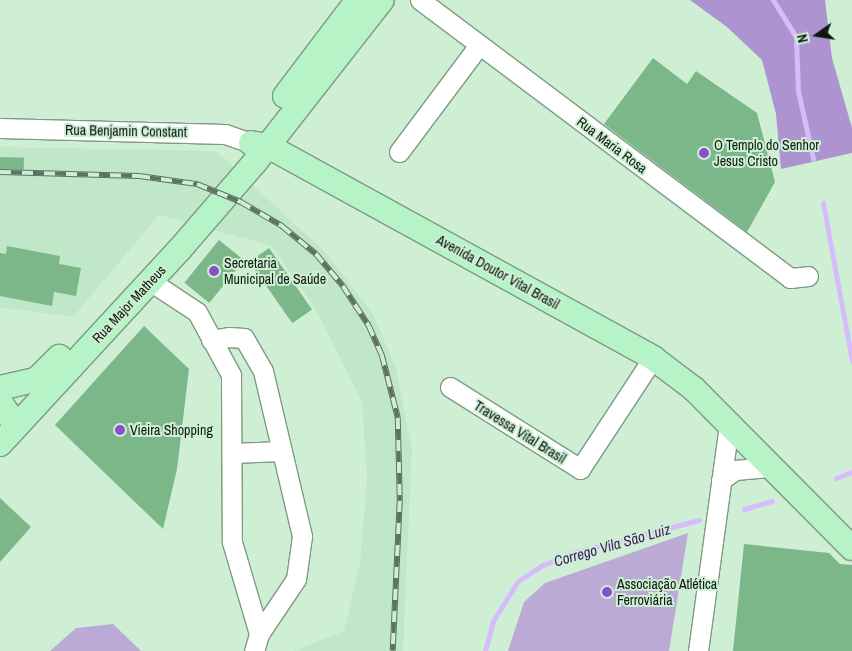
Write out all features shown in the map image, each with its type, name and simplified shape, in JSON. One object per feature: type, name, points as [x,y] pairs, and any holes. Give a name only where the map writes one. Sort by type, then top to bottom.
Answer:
[{"type":"main road","points":[[258,150],[358,0]]},
{"type":"main road","points":[[258,150],[382,0]]},
{"type":"main road","name":"Rua Major Matheus","points":[[0,444],[150,281],[258,150]]},
{"type":"main road","name":"Rua Major Matheus","points":[[0,388],[36,380],[258,150]]},
{"type":"main road","name":"Avenida Doutor Vital Brasil","points":[[258,150],[652,358],[694,389],[729,426],[776,466]]},
{"type":"main road","points":[[0,402],[16,426]]},
{"type":"main road","points":[[776,466],[807,484],[852,526]]},
{"type":"main road","points":[[776,466],[816,514],[852,548]]},
{"type":"street","name":"Rua Maria Rosa","points":[[420,0],[790,278],[808,276]]},
{"type":"street","points":[[399,152],[479,45]]},
{"type":"street","name":"Rua Benjamin Constant","points":[[0,128],[225,134],[258,150]]},
{"type":"street","points":[[150,281],[198,312],[211,340],[231,374],[232,542],[257,643]]},
{"type":"street","points":[[211,340],[229,337],[244,338],[263,371],[302,536],[301,559],[296,578],[257,643]]},
{"type":"street","name":"Travessa Vital Brasil","points":[[450,387],[580,469],[652,358]]},
{"type":"street","points":[[231,374],[263,371]]},
{"type":"street","points":[[698,651],[729,426]]},
{"type":"street","points":[[232,453],[282,451]]},
{"type":"street","points":[[721,480],[735,470],[776,466]]},
{"type":"shaded area","points":[[690,0],[825,0],[832,58],[852,128],[852,153],[781,169],[776,114],[762,60],[727,27]]},
{"type":"shaded area","points":[[0,147],[216,151],[326,253],[373,314],[396,368],[412,448],[403,651],[294,651],[344,631],[360,564],[367,477],[362,402],[315,308],[272,246],[159,215],[73,317],[0,307]]},
{"type":"shaded area","name":"Associação Atlética Ferroviária","points":[[688,533],[669,651],[508,651],[524,602],[545,583]]},
{"type":"shaded area","points":[[113,624],[141,651],[50,651],[76,628]]},
{"type":"building","name":"O Templo do Senhor Jesus Cristo","points":[[653,58],[687,84],[696,71],[757,113],[775,182],[747,232],[604,124]]},
{"type":"building","points":[[0,157],[24,158],[24,170],[0,169]]},
{"type":"building","name":"Secretaria Municipal de Saúde","points":[[219,240],[244,260],[209,303],[184,283]]},
{"type":"building","points":[[7,246],[60,256],[59,264],[81,268],[76,296],[54,292],[52,306],[0,296],[0,253],[6,254]]},
{"type":"building","points":[[269,248],[312,309],[292,323],[249,262]]},
{"type":"building","name":"Vieira Shopping","points":[[144,326],[189,369],[177,469],[163,529],[55,425]]},
{"type":"building","points":[[0,498],[31,527],[0,562]]},
{"type":"building","name":"Associação Atlética Ferroviária","points":[[744,544],[829,553],[840,564],[852,565],[852,651],[733,651]]},
{"type":"waterway","points":[[773,0],[796,37],[798,91],[813,158]]},
{"type":"waterway","points":[[823,203],[852,361]]},
{"type":"waterway","name":"Corrego Vila São Luiz","points":[[836,478],[852,472]]},
{"type":"waterway","name":"Corrego Vila São Luiz","points":[[744,509],[772,501]]},
{"type":"waterway","name":"Corrego Vila São Luiz","points":[[485,651],[493,621],[518,581],[543,565],[576,552],[699,520]]},
{"type":"railway","points":[[0,172],[139,176],[197,184],[241,202],[282,226],[316,254],[343,286],[369,326],[382,355],[398,418],[400,501],[393,651]]},
{"type":"place","name":"O Templo do Senhor Jesus Cristo","points":[[704,153]]},
{"type":"place","name":"Secretaria Municipal de Saúde","points":[[214,271]]},
{"type":"place","name":"Vieira Shopping","points":[[120,430]]},
{"type":"place","name":"Associação Atlética Ferroviária","points":[[607,592]]}]
